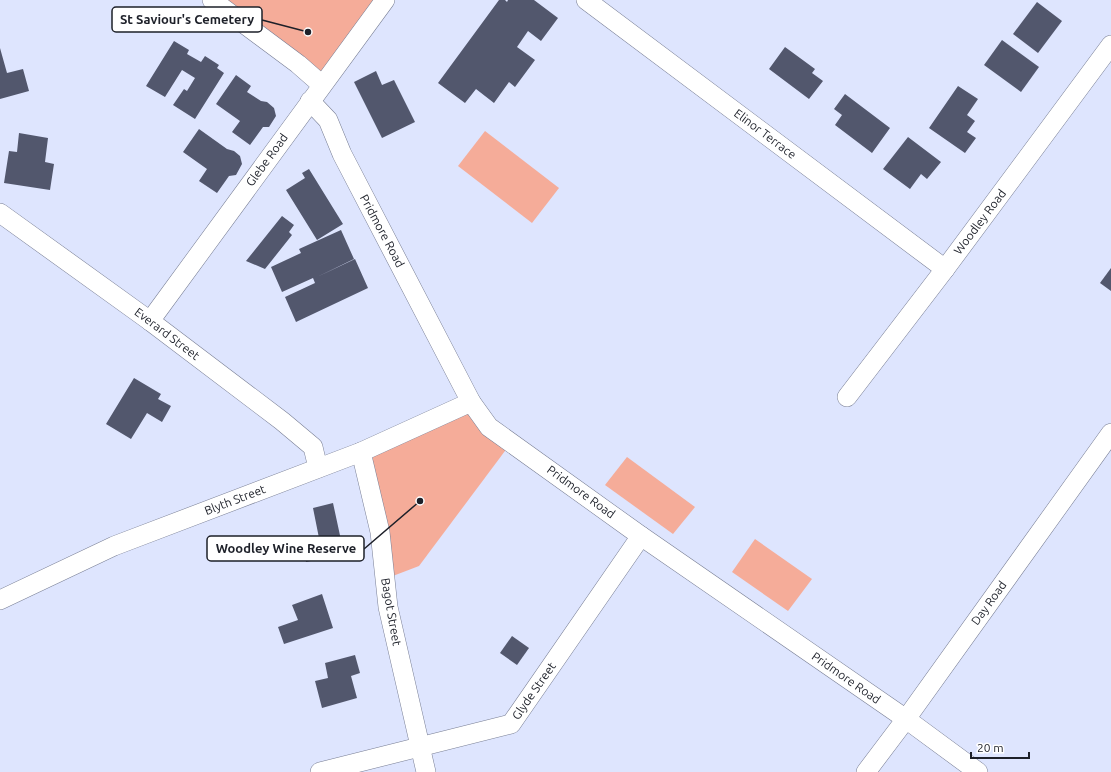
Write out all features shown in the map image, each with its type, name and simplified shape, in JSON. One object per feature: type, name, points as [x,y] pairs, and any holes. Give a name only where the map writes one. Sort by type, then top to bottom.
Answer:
[{"type":"street","points":[[212,0],[298,64],[322,85]]},
{"type":"street","name":"Glebe Road","points":[[150,321],[384,0]]},
{"type":"street","name":"Elinor Terrace","points":[[586,0],[945,269]]},
{"type":"street","name":"Woodley Road","points":[[847,397],[945,269],[1111,45]]},
{"type":"street","name":"Pridmore Road","points":[[310,101],[328,120],[342,154],[471,402],[489,427],[641,536],[906,719],[978,772]]},
{"type":"street","name":"Everard Street","points":[[0,213],[150,321],[282,420],[313,447],[318,468]]},
{"type":"street","name":"Blyth Street","points":[[0,600],[114,546],[361,452],[471,402]]},
{"type":"street","name":"Day Road","points":[[866,772],[906,719],[1111,433]]},
{"type":"street","name":"Bagot Street","points":[[361,452],[380,532],[388,607],[426,772]]},
{"type":"street","name":"Glyde Street","points":[[320,772],[511,724],[641,536]]},
{"type":"shaded area","points":[[212,0],[385,0],[322,85]]},
{"type":"shaded area","points":[[485,131],[559,188],[532,223],[458,166]]},
{"type":"shaded area","points":[[471,402],[511,443],[419,566],[385,579],[361,452]]},
{"type":"shaded area","points":[[627,457],[695,507],[673,534],[605,485]]},
{"type":"shaded area","points":[[755,539],[812,579],[788,611],[732,572]]},
{"type":"building","points":[[499,0],[505,0],[507,2],[508,0],[534,0],[558,18],[541,41],[528,31],[517,47],[535,60],[515,87],[509,82],[494,103],[476,89],[465,103],[438,83]]},
{"type":"building","points":[[1037,2],[1062,21],[1038,53],[1013,34]]},
{"type":"building","points":[[1002,40],[1039,67],[1021,92],[984,65]]},
{"type":"building","points":[[174,41],[189,50],[187,54],[201,62],[205,56],[219,65],[217,68],[224,73],[195,119],[173,105],[184,89],[187,91],[195,78],[182,70],[165,97],[146,86]]},
{"type":"building","points":[[785,47],[815,69],[812,73],[823,81],[809,99],[769,69]]},
{"type":"building","points":[[0,48],[7,73],[23,69],[29,91],[0,99]]},
{"type":"building","points":[[376,71],[382,85],[394,80],[415,122],[382,138],[354,82]]},
{"type":"building","points":[[236,75],[251,86],[247,92],[261,101],[267,102],[274,108],[276,116],[269,127],[263,127],[250,145],[232,132],[240,121],[216,104]]},
{"type":"building","points":[[958,86],[978,99],[967,115],[975,121],[967,132],[976,138],[965,153],[929,128]]},
{"type":"building","points":[[845,94],[890,128],[872,153],[835,125],[842,115],[834,109]]},
{"type":"building","points":[[199,129],[227,149],[234,151],[240,156],[242,164],[236,175],[229,176],[217,193],[199,181],[207,169],[183,152]]},
{"type":"building","points":[[19,133],[48,138],[45,162],[54,164],[50,190],[4,183],[9,151],[17,152]]},
{"type":"building","points":[[908,137],[941,162],[927,179],[921,174],[910,189],[883,169]]},
{"type":"building","points":[[309,169],[343,224],[317,240],[286,190],[305,178],[302,173]]},
{"type":"building","points":[[282,216],[294,225],[289,232],[292,235],[265,269],[246,261]]},
{"type":"building","points":[[341,230],[354,259],[317,277],[355,259],[368,288],[296,322],[285,297],[315,283],[313,278],[282,292],[271,267],[301,253],[299,249]]},
{"type":"building","points":[[1111,268],[1111,291],[1100,283]]},
{"type":"building","points":[[134,378],[161,394],[158,399],[171,406],[162,422],[147,413],[131,439],[106,424]]},
{"type":"building","points":[[333,503],[344,554],[306,562],[302,541],[319,538],[313,508]]},
{"type":"building","points":[[322,594],[333,628],[284,644],[278,627],[298,620],[292,605]]},
{"type":"building","points":[[512,636],[529,648],[517,665],[500,653]]},
{"type":"building","points":[[355,655],[360,673],[351,676],[357,698],[322,708],[315,681],[328,678],[325,663]]},
{"type":"place","name":"St Saviour's Cemetery","points":[[308,32]]},
{"type":"place","name":"Woodley Wine Reserve","points":[[420,501]]}]
